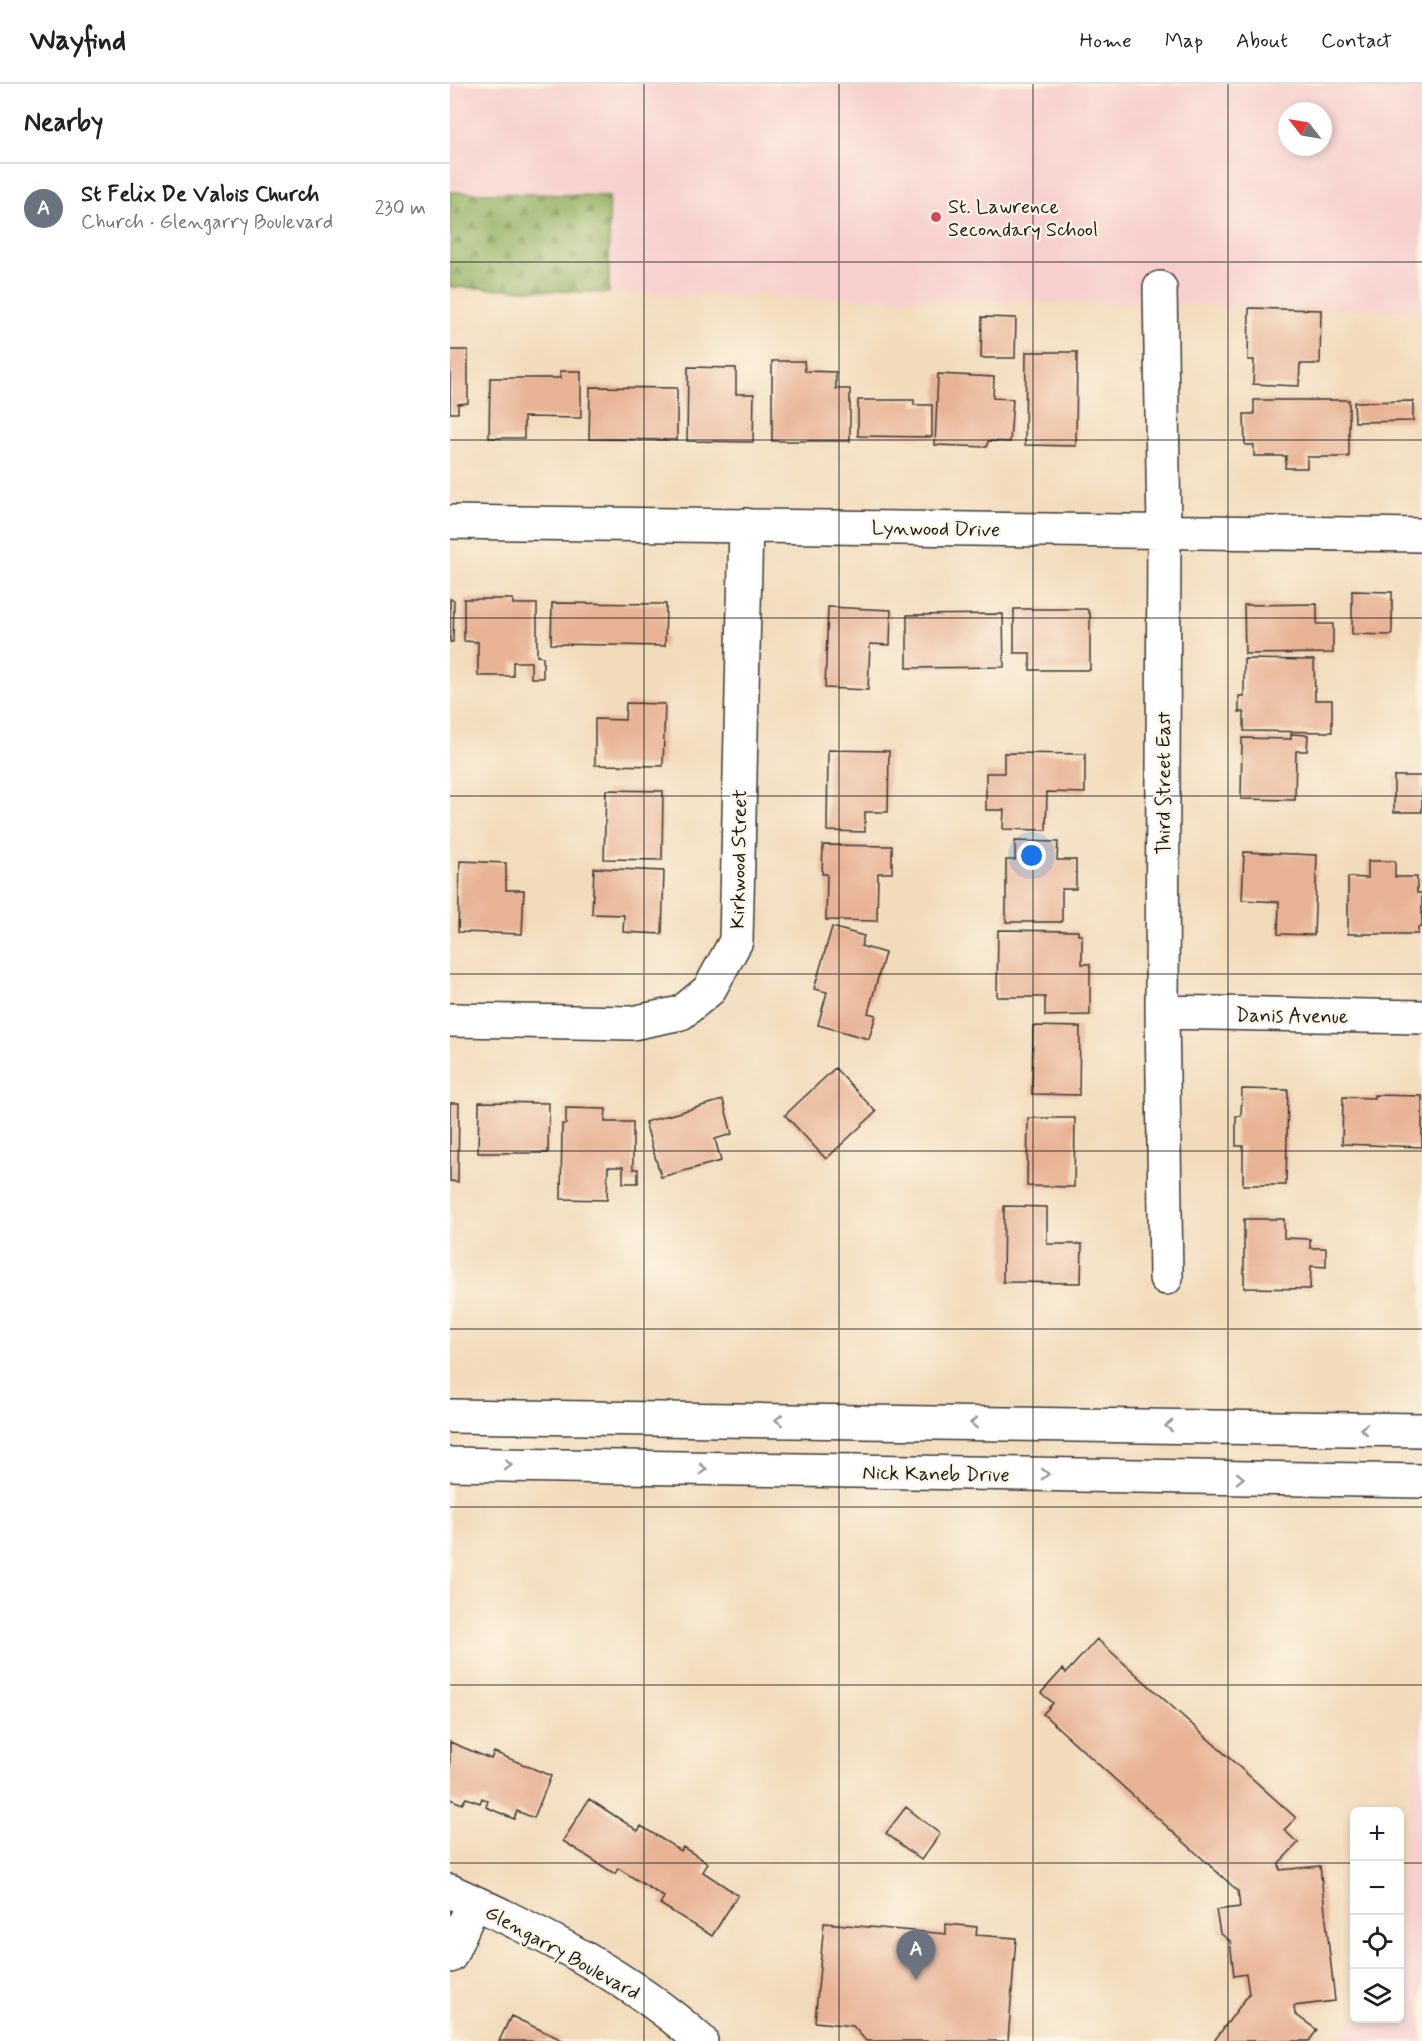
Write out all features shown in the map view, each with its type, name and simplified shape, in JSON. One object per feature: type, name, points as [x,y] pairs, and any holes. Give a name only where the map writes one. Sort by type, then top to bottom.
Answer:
[{"type":"street","name":"Third Street East","points":[[1160,288],[1164,530],[1162,1012],[1166,1278]]},
{"type":"street","name":"Lynwood Drive","points":[[450,522],[1422,535]]},
{"type":"street","name":"Kirkwood Street","points":[[450,1020],[632,1023],[681,1012],[709,990],[736,941],[746,525]]},
{"type":"street","name":"Danis Avenue","points":[[1162,1012],[1422,1017]]},
{"type":"street","points":[[450,1416],[1422,1430]]},
{"type":"street","name":"Nick Kaneb Drive","points":[[450,1464],[1422,1481]]},
{"type":"street","points":[[450,1956],[462,1897]]},
{"type":"street","name":"Glengarry Boulevard","points":[[462,1897],[545,1937],[603,1971],[648,2000],[701,2041]]},
{"type":"shaded area","name":"St. Lawrence Secondary School","points":[[450,84],[1422,84],[1422,310],[609,293],[450,287]]},
{"type":"shaded area","points":[[1422,1694],[1422,2041],[1336,2041],[1350,2022],[1404,2023],[1404,1850]]},
{"type":"green space","points":[[450,192],[609,196],[609,293],[450,287]]},
{"type":"building","points":[[1249,308],[1321,310],[1320,364],[1300,364],[1299,386],[1253,384],[1254,360],[1248,360]]},
{"type":"building","points":[[982,317],[1016,318],[1015,358],[981,358]]},
{"type":"building","points":[[450,350],[468,350],[468,403],[458,404],[458,413],[450,413]]},
{"type":"building","points":[[1026,352],[1077,352],[1076,446],[1025,445]]},
{"type":"building","points":[[772,361],[804,361],[805,371],[836,372],[836,389],[850,389],[850,441],[772,441]]},
{"type":"building","points":[[688,367],[736,368],[736,394],[754,394],[753,442],[687,441]]},
{"type":"building","points":[[560,371],[581,371],[581,418],[524,417],[524,438],[489,438],[490,378],[560,378]]},
{"type":"building","points":[[938,374],[994,377],[993,398],[1013,399],[1010,442],[988,441],[987,447],[935,445]]},
{"type":"building","points":[[590,387],[677,388],[677,440],[589,439]]},
{"type":"building","points":[[858,400],[914,400],[914,405],[932,405],[932,437],[858,436]]},
{"type":"building","points":[[1254,400],[1349,400],[1349,457],[1307,457],[1307,468],[1285,468],[1286,456],[1254,456],[1254,445],[1245,445],[1244,414],[1254,414]]},
{"type":"building","points":[[1413,401],[1413,421],[1355,422],[1354,402]]},
{"type":"building","points":[[1352,591],[1392,592],[1392,635],[1352,634]]},
{"type":"building","points":[[450,599],[454,600],[453,642],[450,642]]},
{"type":"building","points":[[464,599],[513,599],[513,604],[537,604],[537,656],[543,657],[543,678],[531,678],[531,662],[513,662],[513,676],[478,676],[478,642],[464,641]]},
{"type":"building","points":[[552,603],[666,604],[665,646],[551,644]]},
{"type":"building","points":[[1317,604],[1317,624],[1333,624],[1333,653],[1245,654],[1244,605]]},
{"type":"building","points":[[828,607],[891,610],[890,645],[870,644],[868,690],[825,688]]},
{"type":"building","points":[[1014,609],[1087,609],[1090,614],[1090,670],[1030,670],[1030,653],[1014,653]]},
{"type":"building","points":[[1003,614],[1004,667],[907,668],[907,615]]},
{"type":"building","points":[[1244,659],[1314,660],[1315,700],[1332,700],[1332,732],[1244,731],[1244,712],[1239,712],[1239,696],[1244,696]]},
{"type":"building","points":[[626,703],[665,704],[663,766],[595,765],[595,719],[625,720]]},
{"type":"building","points":[[1291,734],[1308,735],[1307,751],[1296,751],[1295,800],[1241,799],[1242,738],[1291,739]]},
{"type":"building","points":[[828,750],[889,751],[888,812],[865,812],[865,832],[827,831]]},
{"type":"building","points":[[1004,753],[1085,754],[1085,793],[1047,792],[1046,830],[1003,829],[1004,810],[986,810],[986,773],[1004,773]]},
{"type":"building","points":[[1394,776],[1422,776],[1422,812],[1394,812]]},
{"type":"building","points":[[606,790],[663,791],[662,860],[604,859]]},
{"type":"building","points":[[1015,841],[1058,842],[1057,860],[1076,860],[1076,889],[1062,889],[1062,922],[1006,922],[1006,860],[1015,860]]},
{"type":"building","points":[[823,845],[892,846],[892,873],[878,873],[877,921],[826,920],[827,874],[822,874]]},
{"type":"building","points":[[1244,852],[1317,855],[1314,935],[1278,934],[1279,902],[1242,900]]},
{"type":"building","points":[[460,861],[506,863],[506,890],[524,890],[522,934],[458,932]]},
{"type":"building","points":[[1368,861],[1395,861],[1395,877],[1417,877],[1417,893],[1422,893],[1422,927],[1418,927],[1418,934],[1348,934],[1348,877],[1368,878]]},
{"type":"building","points":[[594,868],[664,871],[662,934],[623,932],[624,915],[592,914]]},
{"type":"building","points":[[832,927],[864,936],[861,946],[885,953],[868,1013],[876,1015],[869,1039],[818,1025],[827,992],[814,989]]},
{"type":"building","points":[[998,930],[1078,931],[1078,935],[1082,935],[1082,964],[1090,964],[1090,1015],[1045,1016],[1045,997],[997,997]]},
{"type":"building","points":[[1033,1026],[1080,1027],[1079,1095],[1032,1094]]},
{"type":"building","points":[[835,1068],[876,1112],[826,1159],[785,1115]]},
{"type":"building","points":[[1242,1089],[1288,1090],[1286,1185],[1243,1185],[1243,1146],[1236,1146],[1236,1116],[1241,1116]]},
{"type":"building","points":[[1374,1095],[1422,1096],[1422,1147],[1342,1144],[1343,1097],[1374,1098]]},
{"type":"building","points":[[723,1100],[732,1134],[715,1139],[721,1161],[661,1177],[645,1122]]},
{"type":"building","points":[[479,1102],[549,1103],[548,1153],[478,1153]]},
{"type":"building","points":[[450,1103],[459,1103],[458,1182],[450,1181]]},
{"type":"building","points":[[566,1108],[606,1109],[605,1122],[633,1122],[633,1169],[638,1169],[638,1183],[623,1183],[623,1167],[608,1167],[607,1200],[561,1199],[562,1124],[566,1124]]},
{"type":"building","points":[[1028,1118],[1075,1118],[1074,1187],[1027,1186]]},
{"type":"building","points":[[1004,1206],[1047,1207],[1047,1244],[1082,1244],[1081,1283],[1003,1282]]},
{"type":"building","points":[[1244,1219],[1284,1219],[1284,1238],[1310,1239],[1310,1248],[1326,1248],[1326,1267],[1311,1266],[1310,1289],[1244,1288]]},
{"type":"building","points":[[1097,1639],[1296,1818],[1284,1830],[1298,1843],[1279,1863],[1280,1870],[1320,1866],[1335,2001],[1294,2006],[1295,2014],[1317,2030],[1309,2041],[1214,2041],[1249,1994],[1246,1974],[1234,1976],[1230,1941],[1220,1933],[1216,1910],[1240,1907],[1238,1891],[1043,1714],[1053,1703],[1041,1693],[1063,1669],[1066,1673]]},
{"type":"building","points":[[450,1742],[491,1759],[494,1752],[551,1776],[534,1818],[517,1811],[514,1819],[486,1807],[488,1801],[482,1798],[480,1803],[466,1798],[462,1804],[450,1799]]},
{"type":"building","points":[[589,1799],[638,1831],[641,1826],[681,1851],[683,1847],[708,1863],[703,1872],[738,1895],[712,1936],[660,1904],[664,1897],[618,1868],[615,1874],[563,1841]]},
{"type":"building","points":[[906,1807],[940,1834],[921,1860],[886,1833]]},
{"type":"building","points":[[824,1923],[946,1934],[946,1924],[977,1927],[976,1935],[1016,1938],[1008,2041],[866,2041],[853,2026],[815,2022]]},
{"type":"building","points":[[511,2016],[564,2041],[499,2041]]},
{"type":"place","name":"St. Lawrence Secondary School","points":[[936,217]]},
{"type":"place","name":"St Felix De Valois Church","points":[[916,1980]]}]
